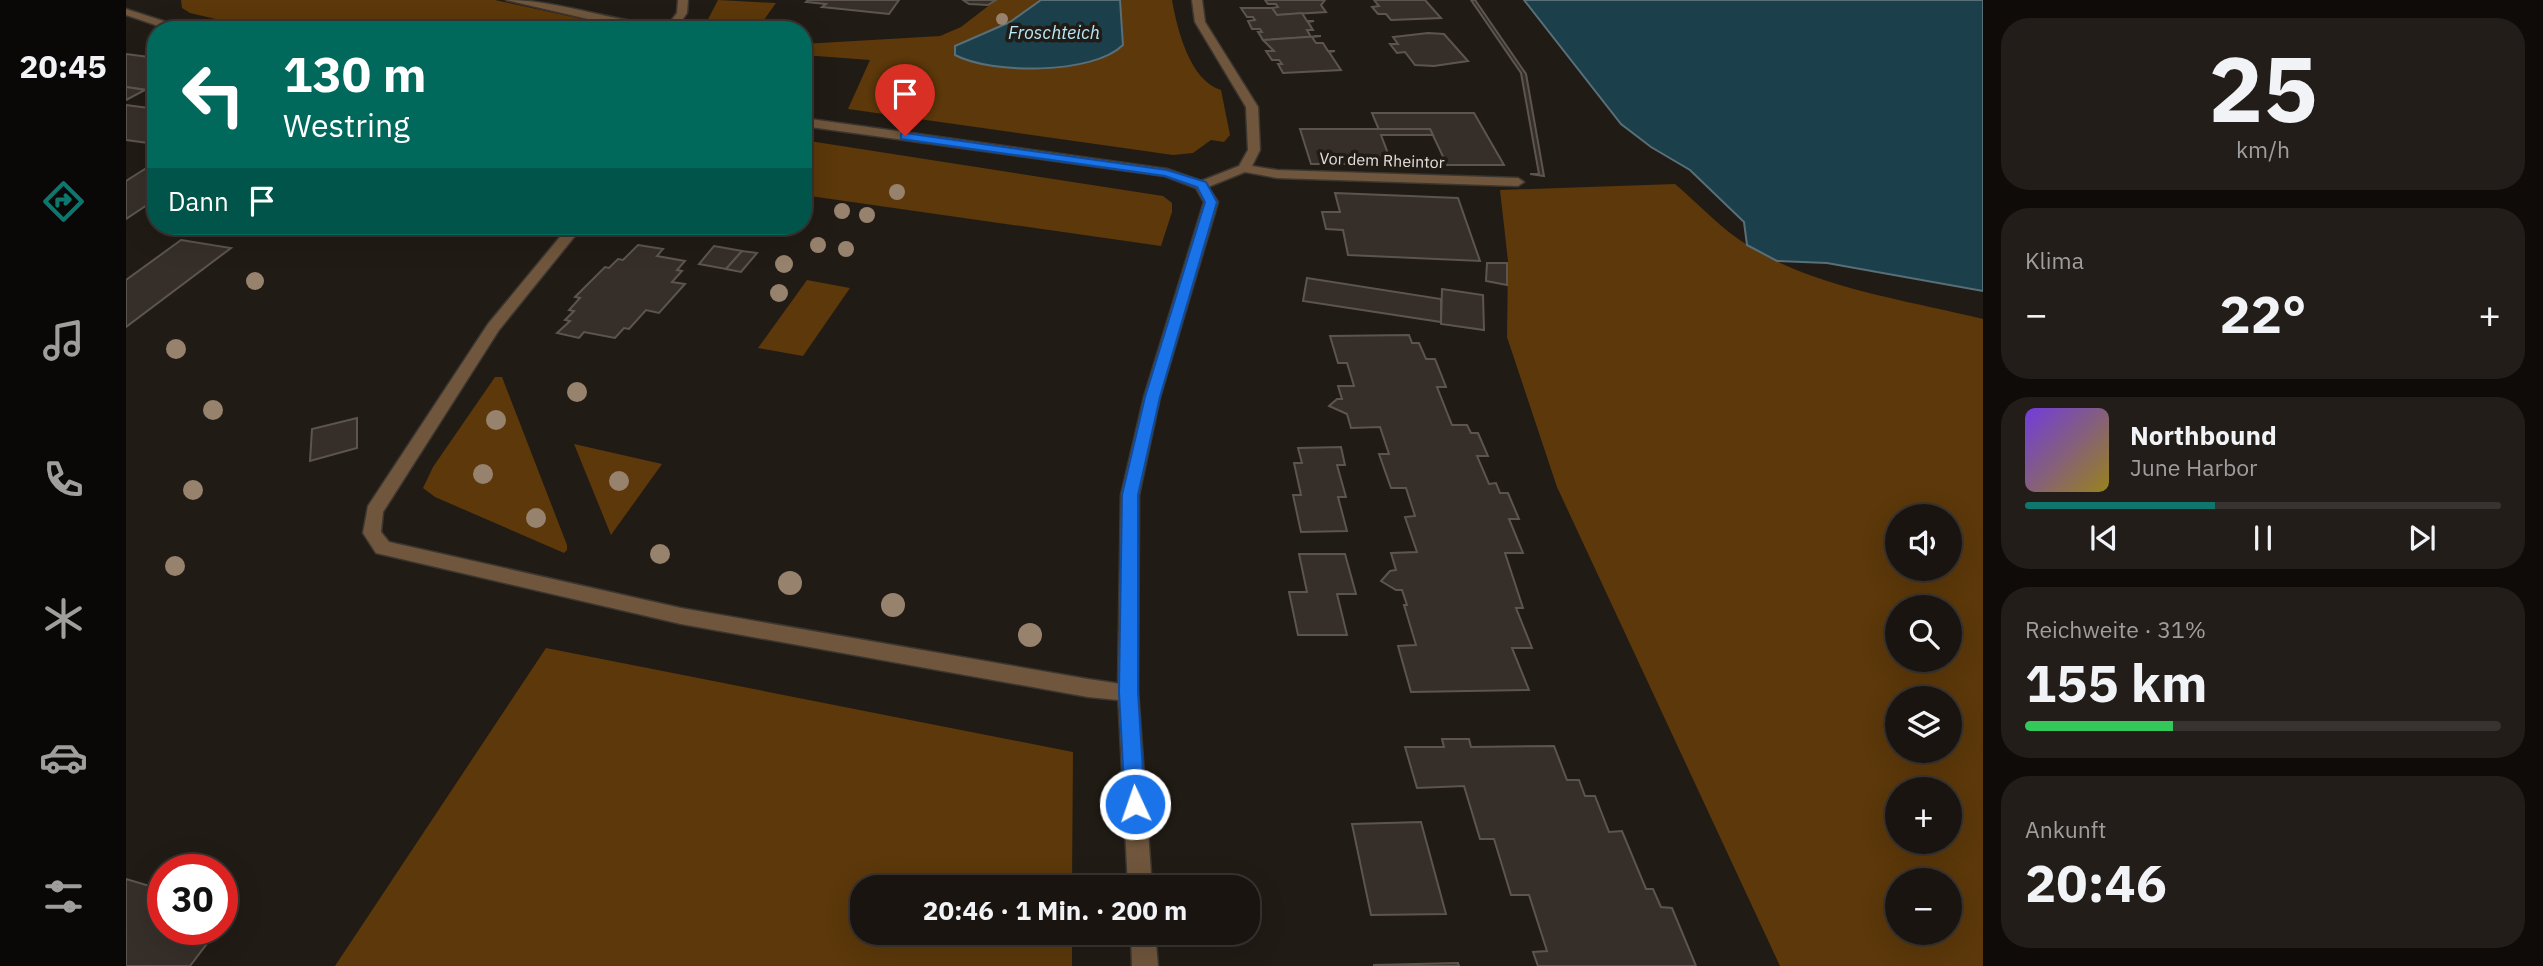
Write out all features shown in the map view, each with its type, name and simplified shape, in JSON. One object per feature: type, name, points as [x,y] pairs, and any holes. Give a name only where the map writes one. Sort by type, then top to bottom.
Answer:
[{"type":"street","points":[[511,0],[608,21]]},
{"type":"street","points":[[676,21],[682,13],[683,0]]},
{"type":"street","points":[[1197,0],[1200,22],[1252,107],[1254,150],[1244,168],[1201,185]]},
{"type":"street","points":[[126,12],[154,21]]},
{"type":"street","points":[[812,123],[1167,173],[1201,185],[1211,202],[1152,397],[1130,495],[1128,692],[1139,875]]},
{"type":"street","name":"Vor dem Rheintor","points":[[1244,168],[1277,174],[1518,182]]},
{"type":"street","points":[[567,235],[545,258],[499,321],[374,511],[372,533],[383,548],[720,624],[1061,684],[1128,692]]},
{"type":"street","points":[[1144,945],[1145,966]]},
{"type":"shaded area","points":[[181,0],[495,0],[591,21],[224,21],[190,13],[182,8]]},
{"type":"shaded area","points":[[718,0],[776,3],[763,21],[707,21]]},
{"type":"shaded area","points":[[996,0],[1172,0],[1177,25],[1193,65],[1210,85],[1221,90],[1230,135],[1224,142],[1211,140],[1193,153],[1173,155],[848,109],[870,60],[812,56],[812,43],[940,36],[961,27]]},
{"type":"shaded area","points":[[812,141],[1163,196],[1172,203],[1172,212],[1161,246],[812,196]]},
{"type":"shaded area","points":[[1675,184],[1729,232],[1775,260],[1832,283],[1983,319],[1983,966],[1780,966],[1557,487],[1507,337],[1508,261],[1500,190]]},
{"type":"shaded area","points":[[807,280],[850,288],[803,356],[758,348]]},
{"type":"shaded area","points":[[495,377],[502,377],[567,545],[564,553],[435,497],[423,488],[433,467]]},
{"type":"shaded area","points":[[574,444],[662,464],[611,535]]},
{"type":"shaded area","points":[[546,648],[1073,752],[1072,875],[850,875],[850,945],[1072,945],[1072,966],[335,966]]},
{"type":"water","name":"Froschteich","points":[[1041,0],[1120,0],[1123,45],[1109,55],[1089,62],[1041,68],[992,66],[955,55],[955,46],[1010,22]]},
{"type":"water","points":[[1524,0],[1983,0],[1983,291],[1827,263],[1777,261],[1747,245],[1744,222],[1690,170],[1651,147],[1621,124]]},
{"type":"building","points":[[899,0],[889,14],[822,7],[826,4],[806,2]]},
{"type":"building","points":[[963,0],[996,0],[988,5],[969,4]]},
{"type":"building","points":[[1265,0],[1325,0],[1321,5],[1326,12],[1277,15],[1272,8],[1278,7],[1276,4],[1268,4]]},
{"type":"building","points":[[1374,0],[1425,0],[1441,18],[1391,20],[1386,14],[1378,14],[1372,7],[1379,6]]},
{"type":"building","points":[[1471,0],[1475,0],[1526,74],[1544,176],[1530,174],[1539,174],[1521,73]]},
{"type":"building","points":[[1241,8],[1272,8],[1277,15],[1302,13],[1307,21],[1314,21],[1308,22],[1313,30],[1307,30],[1311,37],[1263,40],[1258,32],[1262,32],[1260,29],[1252,29],[1248,21],[1255,20],[1253,17],[1247,17]]},
{"type":"building","points":[[1444,34],[1468,61],[1434,66],[1415,65],[1405,52],[1397,53],[1390,44],[1398,44],[1393,37]]},
{"type":"building","points":[[1321,36],[1312,37],[1316,43],[1323,43],[1328,51],[1335,51],[1329,52],[1341,70],[1283,73],[1278,64],[1282,64],[1279,60],[1272,60],[1266,51],[1274,51],[1263,40]]},
{"type":"building","points":[[126,54],[147,57],[147,90],[126,87]]},
{"type":"building","points":[[126,87],[145,90],[126,100]]},
{"type":"building","points":[[126,105],[147,108],[147,143],[126,140]]},
{"type":"building","points":[[1372,113],[1474,113],[1504,165],[1447,165],[1430,129],[1379,130]]},
{"type":"building","points":[[1300,129],[1430,129],[1433,135],[1381,135],[1392,164],[1311,164]]},
{"type":"building","points":[[147,168],[147,205],[126,219],[126,181]]},
{"type":"building","points":[[1335,193],[1458,198],[1480,261],[1348,255],[1343,230],[1326,229],[1322,212],[1340,212]]},
{"type":"building","points":[[181,240],[231,248],[126,327],[126,280]]},
{"type":"building","points":[[638,245],[663,249],[657,256],[685,261],[677,270],[682,271],[672,282],[685,284],[659,313],[646,310],[629,329],[624,328],[615,338],[584,332],[579,338],[557,333],[570,321],[565,320],[574,311],[569,310],[580,298],[575,297],[605,267],[609,268],[618,259],[623,260]]},
{"type":"building","points":[[714,246],[742,251],[726,269],[699,264]]},
{"type":"building","points":[[742,251],[757,253],[741,272],[726,269]]},
{"type":"building","points":[[1487,263],[1507,263],[1507,285],[1486,281]]},
{"type":"building","points":[[1307,278],[1441,299],[1441,322],[1303,301]]},
{"type":"building","points":[[1442,289],[1483,295],[1484,330],[1441,324]]},
{"type":"building","points":[[1409,335],[1412,343],[1419,343],[1426,359],[1435,359],[1446,387],[1437,387],[1452,425],[1467,425],[1471,433],[1478,433],[1488,456],[1477,456],[1489,484],[1496,483],[1500,493],[1508,493],[1519,519],[1509,519],[1523,553],[1505,553],[1523,608],[1516,608],[1532,648],[1512,648],[1529,690],[1411,692],[1398,646],[1416,645],[1404,605],[1407,605],[1402,590],[1396,590],[1381,581],[1390,571],[1396,570],[1391,553],[1417,552],[1405,517],[1415,516],[1406,488],[1391,488],[1379,454],[1389,454],[1380,427],[1351,428],[1347,414],[1329,406],[1337,399],[1342,399],[1338,386],[1354,386],[1347,363],[1338,363],[1330,336]]},
{"type":"building","points":[[357,418],[357,448],[310,461],[312,429]]},
{"type":"building","points":[[1341,447],[1345,465],[1337,465],[1346,497],[1338,497],[1347,531],[1301,532],[1293,495],[1301,495],[1294,463],[1302,463],[1298,448]]},
{"type":"building","points":[[1299,554],[1345,554],[1356,594],[1337,594],[1347,635],[1298,635],[1289,592],[1307,592]]},
{"type":"building","points":[[1442,739],[1469,739],[1471,747],[1554,746],[1567,780],[1579,780],[1585,796],[1595,796],[1609,832],[1622,831],[1646,889],[1653,889],[1661,907],[1672,908],[1696,966],[1538,966],[1533,952],[1547,951],[1529,895],[1511,895],[1494,839],[1480,839],[1464,786],[1417,788],[1405,747],[1444,747]]},
{"type":"building","points":[[1421,822],[1446,914],[1371,915],[1352,824]]},
{"type":"building","points":[[126,879],[147,885],[147,945],[206,945],[190,966],[126,966]]},
{"type":"building","points":[[1458,963],[1459,966],[1373,965]]},
{"type":"route","points":[[905,136],[1167,173],[1201,185],[1211,202],[1152,397],[1130,495],[1128,692],[1135,804]]}]
